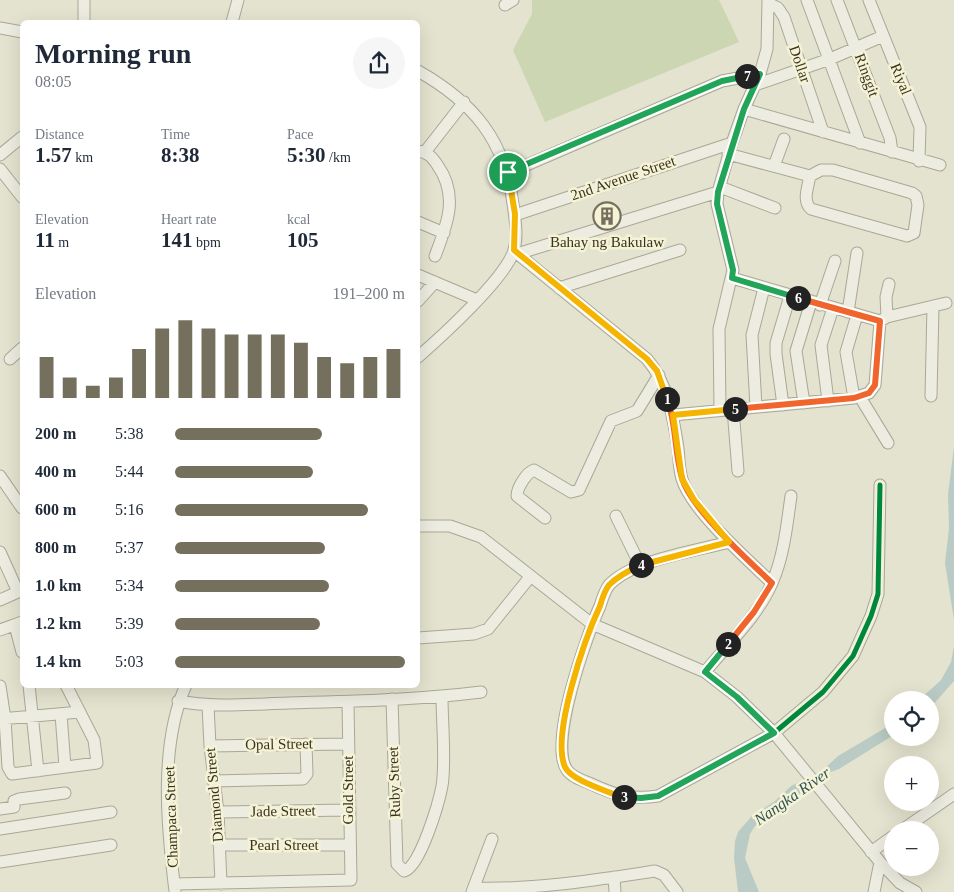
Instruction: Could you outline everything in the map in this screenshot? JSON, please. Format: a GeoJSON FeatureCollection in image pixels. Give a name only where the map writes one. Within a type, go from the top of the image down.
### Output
{"type":"FeatureCollection","features":[{"type":"Feature","properties":{"kind":"street"},"geometry":{"type":"LineString","coordinates":[[84,0],[84,20]]}},
{"type":"Feature","properties":{"kind":"street"},"geometry":{"type":"LineString","coordinates":[[233,20],[238,0]]}},
{"type":"Feature","properties":{"kind":"street"},"geometry":{"type":"LineString","coordinates":[[807,0],[860,143]]}},
{"type":"Feature","properties":{"kind":"street","name":"Ringgit"},"geometry":{"type":"LineString","coordinates":[[837,0],[890,138],[892,152]]}},
{"type":"Feature","properties":{"kind":"street","name":"Riyal"},"geometry":{"type":"LineString","coordinates":[[869,0],[920,127],[919,161]]}},
{"type":"Feature","properties":{"kind":"street"},"geometry":{"type":"LineString","coordinates":[[720,410],[718,328],[733,270],[717,204],[730,148],[744,109],[760,74],[767,49],[774,3]]}},
{"type":"Feature","properties":{"kind":"street","name":"Dollar"},"geometry":{"type":"LineString","coordinates":[[774,3],[784,17],[823,132]]}},
{"type":"Feature","properties":{"kind":"street"},"geometry":{"type":"LineString","coordinates":[[0,28],[20,32]]}},
{"type":"Feature","properties":{"kind":"street"},"geometry":{"type":"LineString","coordinates":[[756,85],[830,59],[883,36]]}},
{"type":"Feature","properties":{"kind":"street"},"geometry":{"type":"LineString","coordinates":[[420,72],[444,86],[464,102],[501,153],[508,172],[515,214],[516,252],[647,359],[658,376],[673,415],[682,479],[694,500],[729,542],[772,583]]}},
{"type":"Feature","properties":{"kind":"street"},"geometry":{"type":"LineString","coordinates":[[508,172],[722,81],[760,74]]}},
{"type":"Feature","properties":{"kind":"street"},"geometry":{"type":"LineString","coordinates":[[434,256],[450,214],[450,198],[447,182],[433,159],[421,151],[464,102]]}},
{"type":"Feature","properties":{"kind":"street"},"geometry":{"type":"LineString","coordinates":[[744,109],[919,161],[940,165]]}},
{"type":"Feature","properties":{"kind":"street"},"geometry":{"type":"LineString","coordinates":[[0,155],[20,139]]}},
{"type":"Feature","properties":{"kind":"street"},"geometry":{"type":"LineString","coordinates":[[774,166],[784,139]]}},
{"type":"Feature","properties":{"kind":"street"},"geometry":{"type":"LineString","coordinates":[[730,148],[774,166],[810,176]]}},
{"type":"Feature","properties":{"kind":"street","name":"2nd Avenue Street"},"geometry":{"type":"LineString","coordinates":[[515,214],[730,148]]}},
{"type":"Feature","properties":{"kind":"street"},"geometry":{"type":"LineString","coordinates":[[0,169],[18,184]]}},
{"type":"Feature","properties":{"kind":"street"},"geometry":{"type":"LineString","coordinates":[[833,170],[916,196],[918,205],[914,232],[907,236],[811,209],[806,198],[810,176],[816,171],[833,170]]}},
{"type":"Feature","properties":{"kind":"street"},"geometry":{"type":"LineString","coordinates":[[420,355],[477,300],[516,252],[719,189],[775,208]]}},
{"type":"Feature","properties":{"kind":"street"},"geometry":{"type":"LineString","coordinates":[[420,223],[444,233]]}},
{"type":"Feature","properties":{"kind":"street"},"geometry":{"type":"LineString","coordinates":[[559,288],[680,250]]}},
{"type":"Feature","properties":{"kind":"street"},"geometry":{"type":"LineString","coordinates":[[857,253],[853,314],[846,352],[857,397],[888,443]]}},
{"type":"Feature","properties":{"kind":"street"},"geometry":{"type":"LineString","coordinates":[[804,403],[796,351],[815,303],[835,261]]}},
{"type":"Feature","properties":{"kind":"street"},"geometry":{"type":"LineString","coordinates":[[420,276],[477,300]]}},
{"type":"Feature","properties":{"kind":"street"},"geometry":{"type":"LineString","coordinates":[[732,278],[853,314],[884,319],[946,303]]}},
{"type":"Feature","properties":{"kind":"street"},"geometry":{"type":"LineString","coordinates":[[420,299],[435,282]]}},
{"type":"Feature","properties":{"kind":"street"},"geometry":{"type":"LineString","coordinates":[[673,415],[828,401],[857,397],[869,393],[875,385],[889,284]]}},
{"type":"Feature","properties":{"kind":"street"},"geometry":{"type":"LineString","coordinates":[[756,407],[752,335],[764,288]]}},
{"type":"Feature","properties":{"kind":"street"},"geometry":{"type":"LineString","coordinates":[[783,405],[776,354],[781,322],[790,296]]}},
{"type":"Feature","properties":{"kind":"street"},"geometry":{"type":"LineString","coordinates":[[931,396],[933,306]]}},
{"type":"Feature","properties":{"kind":"street"},"geometry":{"type":"LineString","coordinates":[[828,401],[821,345],[833,308]]}},
{"type":"Feature","properties":{"kind":"street"},"geometry":{"type":"LineString","coordinates":[[10,359],[20,350]]}},
{"type":"Feature","properties":{"kind":"street"},"geometry":{"type":"LineString","coordinates":[[545,518],[517,496],[517,491],[529,472],[534,470],[571,492],[579,490],[611,421],[637,411],[658,376]]}},
{"type":"Feature","properties":{"kind":"street"},"geometry":{"type":"LineString","coordinates":[[733,409],[738,471]]}},
{"type":"Feature","properties":{"kind":"street"},"geometry":{"type":"LineString","coordinates":[[0,476],[20,505]]}},
{"type":"Feature","properties":{"kind":"street"},"geometry":{"type":"LineString","coordinates":[[729,542],[640,565],[608,586],[592,624],[574,679],[564,722],[562,757],[566,768],[572,776],[618,796],[641,798],[658,796],[774,733],[822,692],[840,674],[862,639],[878,594],[880,485]]}},
{"type":"Feature","properties":{"kind":"street"},"geometry":{"type":"LineString","coordinates":[[705,672],[754,612],[772,583],[783,545],[792,496]]}},
{"type":"Feature","properties":{"kind":"street"},"geometry":{"type":"LineString","coordinates":[[616,516],[640,565]]}},
{"type":"Feature","properties":{"kind":"street"},"geometry":{"type":"LineString","coordinates":[[420,526],[441,525],[472,532],[490,542],[530,577],[592,624],[705,672],[737,697],[774,733],[871,852],[900,883],[916,892]]}},
{"type":"Feature","properties":{"kind":"street"},"geometry":{"type":"LineString","coordinates":[[0,552],[18,592],[0,600]]}},
{"type":"Feature","properties":{"kind":"street"},"geometry":{"type":"LineString","coordinates":[[420,638],[474,634],[488,629],[530,577]]}},
{"type":"Feature","properties":{"kind":"street"},"geometry":{"type":"LineString","coordinates":[[0,630],[19,623]]}},
{"type":"Feature","properties":{"kind":"street"},"geometry":{"type":"LineString","coordinates":[[0,686],[10,772],[12,774],[92,764],[98,759],[94,740],[68,688]]}},
{"type":"Feature","properties":{"kind":"street"},"geometry":{"type":"LineString","coordinates":[[30,688],[38,770]]}},
{"type":"Feature","properties":{"kind":"street","name":"Champaca Street"},"geometry":{"type":"LineString","coordinates":[[174,888],[168,821],[168,764],[178,701],[184,688]]}},
{"type":"Feature","properties":{"kind":"street"},"geometry":{"type":"LineString","coordinates":[[178,701],[208,706],[348,702],[442,697],[481,692]]}},
{"type":"Feature","properties":{"kind":"street","name":"Ruby Street"},"geometry":{"type":"LineString","coordinates":[[392,699],[397,864],[404,872],[413,866],[429,831],[442,784],[442,697]]}},
{"type":"Feature","properties":{"kind":"street","name":"Gold Street"},"geometry":{"type":"LineString","coordinates":[[221,884],[347,882],[351,878],[348,810],[348,702]]}},
{"type":"Feature","properties":{"kind":"street","name":"Diamond Street"},"geometry":{"type":"LineString","coordinates":[[208,706],[213,781],[218,812],[221,884]]}},
{"type":"Feature","properties":{"kind":"street"},"geometry":{"type":"LineString","coordinates":[[3,719],[80,712]]}},
{"type":"Feature","properties":{"kind":"street"},"geometry":{"type":"LineString","coordinates":[[61,714],[65,767]]}},
{"type":"Feature","properties":{"kind":"street"},"geometry":{"type":"LineString","coordinates":[[213,781],[303,779],[307,774],[306,744]]}},
{"type":"Feature","properties":{"kind":"street","name":"Opal Street"},"geometry":{"type":"LineString","coordinates":[[210,746],[348,744]]}},
{"type":"Feature","properties":{"kind":"street"},"geometry":{"type":"LineString","coordinates":[[0,809],[14,807],[14,801],[18,799],[65,793]]}},
{"type":"Feature","properties":{"kind":"street"},"geometry":{"type":"LineString","coordinates":[[915,821],[954,794]]}},
{"type":"Feature","properties":{"kind":"street","name":"Jade Street"},"geometry":{"type":"LineString","coordinates":[[218,812],[348,810]]}},
{"type":"Feature","properties":{"kind":"street"},"geometry":{"type":"LineString","coordinates":[[0,829],[111,812]]}},
{"type":"Feature","properties":{"kind":"street"},"geometry":{"type":"LineString","coordinates":[[492,839],[473,890],[540,889],[655,871],[664,875],[675,888]]}},
{"type":"Feature","properties":{"kind":"street"},"geometry":{"type":"LineString","coordinates":[[871,852],[884,843]]}},
{"type":"Feature","properties":{"kind":"street"},"geometry":{"type":"LineString","coordinates":[[0,862],[111,845]]}},
{"type":"Feature","properties":{"kind":"street","name":"Pearl Street"},"geometry":{"type":"LineString","coordinates":[[219,845],[349,846]]}},
{"type":"Feature","properties":{"kind":"street"},"geometry":{"type":"LineString","coordinates":[[874,892],[880,862]]}},
{"type":"Feature","properties":{"kind":"street"},"geometry":{"type":"LineString","coordinates":[[614,877],[615,892]]}},
{"type":"Feature","properties":{"kind":"street"},"geometry":{"type":"LineString","coordinates":[[174,888],[221,884]]}},
{"type":"Feature","properties":{"kind":"green space"},"geometry":{"type":"Polygon","coordinates":[[[532,0],[719,0],[739,42],[545,122],[513,50],[532,14],[532,0]]]}},
{"type":"Feature","properties":{"kind":"water"},"geometry":{"type":"Polygon","coordinates":[[[954,447],[954,620],[945,563],[949,528],[948,494],[954,447]]]}},
{"type":"Feature","properties":{"kind":"water"},"geometry":{"type":"Polygon","coordinates":[[[954,646],[954,681],[939,698],[939,691],[929,691],[941,680],[951,662],[954,646]]]}},
{"type":"Feature","properties":{"kind":"water","name":"Nangka River"},"geometry":{"type":"Polygon","coordinates":[[[884,729],[884,741],[839,769],[828,773],[755,826],[750,834],[745,858],[759,892],[738,892],[734,858],[735,841],[738,832],[752,816],[775,801],[791,786],[822,771],[838,756],[884,729]]]}},
{"type":"Feature","properties":{"kind":"cycle path"},"geometry":{"type":"LineString","coordinates":[[514,251],[647,359],[660,379],[672,412],[681,475],[687,491],[696,505],[721,534],[772,583]]}},
{"type":"Feature","properties":{"kind":"cycle path"},"geometry":{"type":"LineString","coordinates":[[729,542],[648,563],[619,576],[609,585],[587,640],[566,714],[562,737],[562,756],[567,770],[574,776],[622,796],[658,796],[774,733],[823,692],[853,656],[871,616],[878,594],[880,485]]}},
{"type":"Feature","properties":{"kind":"place","name":"Bahay ng Bakulaw"},"geometry":{"type":"Point","coordinates":[607,216]}},
{"type":"Feature","properties":{"kind":"route"},"geometry":{"type":"LineString","coordinates":[[508,172],[515,214],[516,234],[514,250],[647,359],[657,371],[673,415],[682,479],[694,500],[729,542],[772,583],[754,612],[705,672],[737,697],[774,733],[686,783],[658,796],[641,798],[618,796],[572,776],[566,768],[562,757],[564,722],[574,679],[592,624],[608,586],[640,565],[729,542],[694,500],[682,479],[673,415],[854,398],[869,393],[875,385],[880,321],[732,278],[733,270],[717,204],[718,192],[744,109],[760,74],[722,81],[508,172]]}}]}
